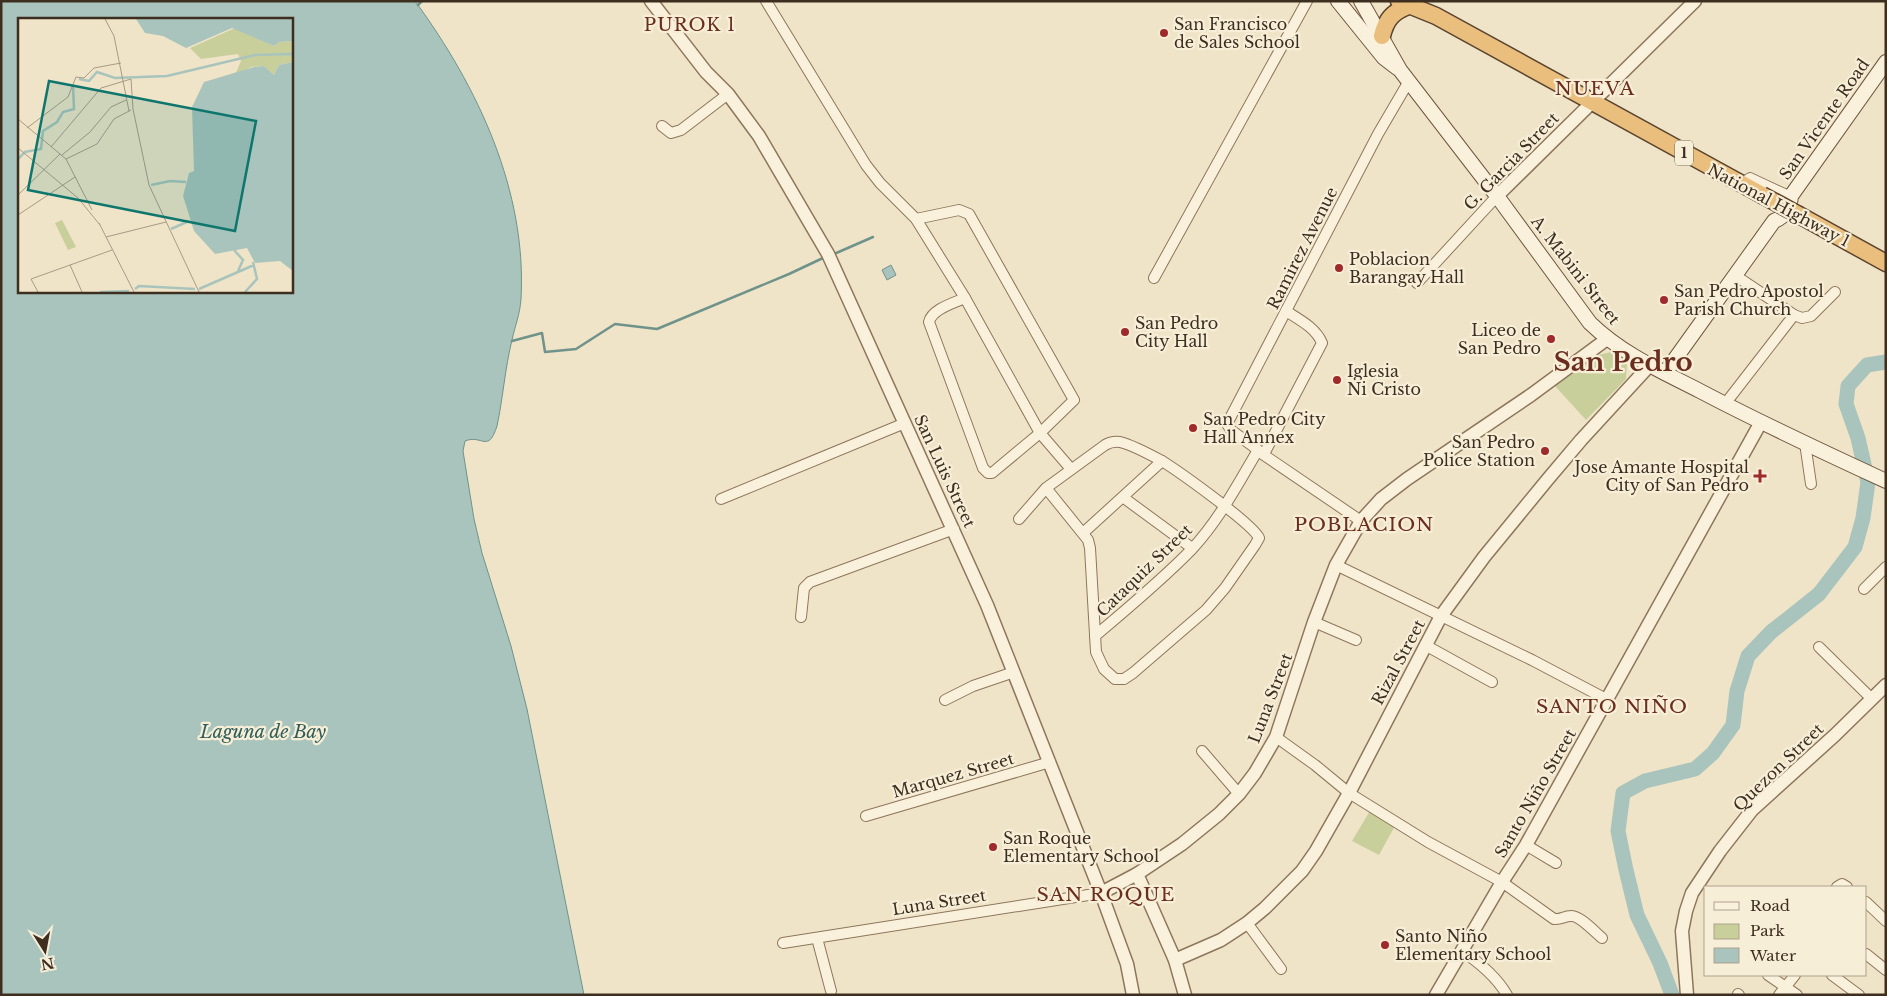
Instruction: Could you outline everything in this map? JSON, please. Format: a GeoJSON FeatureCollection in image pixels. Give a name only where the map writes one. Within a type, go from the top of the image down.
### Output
{"type":"FeatureCollection","features":[{"type":"Feature","properties":{"kind":"highway"},"geometry":{"type":"LineString","coordinates":[[1382,36],[1384,26],[1390,17],[1409,3]]}},
{"type":"Feature","properties":{"kind":"highway","name":"National Highway 1"},"geometry":{"type":"LineString","coordinates":[[1409,3],[1436,16],[1886,263]]}},
{"type":"Feature","properties":{"kind":"main road","name":"A. Mabini Street"},"geometry":{"type":"LineString","coordinates":[[1338,1],[1384,58],[1400,70]]}},
{"type":"Feature","properties":{"kind":"main road","name":"A. Mabini Street"},"geometry":{"type":"LineString","coordinates":[[1361,1],[1408,81],[1497,196],[1590,323],[1607,339],[1650,366],[1761,422],[1886,481]]}},
{"type":"Feature","properties":{"kind":"main road","name":"San Vicente Road"},"geometry":{"type":"LineString","coordinates":[[1665,373],[1774,221],[1782,218],[1790,205],[1791,196],[1886,62]]}},
{"type":"Feature","properties":{"kind":"street","name":"San Luis Street"},"geometry":{"type":"LineString","coordinates":[[651,1],[706,72],[728,94],[759,136],[828,254],[988,605],[1101,893],[1127,964],[1133,995]]}},
{"type":"Feature","properties":{"kind":"street"},"geometry":{"type":"LineString","coordinates":[[766,1],[866,166],[916,220],[965,298],[1040,433],[1071,469]]}},
{"type":"Feature","properties":{"kind":"street"},"geometry":{"type":"LineString","coordinates":[[1154,278],[1308,1]]}},
{"type":"Feature","properties":{"kind":"street","name":"G. Garcia Street"},"geometry":{"type":"LineString","coordinates":[[1417,283],[1497,196],[1693,2]]}},
{"type":"Feature","properties":{"kind":"street","name":"Ramirez Avenue"},"geometry":{"type":"LineString","coordinates":[[1261,452],[1230,430],[1227,424],[1378,134],[1408,81]]}},
{"type":"Feature","properties":{"kind":"street"},"geometry":{"type":"LineString","coordinates":[[662,126],[671,133],[681,130],[728,94]]}},
{"type":"Feature","properties":{"kind":"street"},"geometry":{"type":"LineString","coordinates":[[1740,183],[1750,177],[1791,196]]}},
{"type":"Feature","properties":{"kind":"street"},"geometry":{"type":"LineString","coordinates":[[916,220],[959,210],[966,212],[972,217],[1074,400],[995,472],[988,473],[982,468],[929,322],[929,319],[935,313],[965,298]]}},
{"type":"Feature","properties":{"kind":"street"},"geometry":{"type":"LineString","coordinates":[[1736,276],[1794,315],[1802,318],[1811,316],[1835,292]]}},
{"type":"Feature","properties":{"kind":"street","name":"Cataquiz Street"},"geometry":{"type":"LineString","coordinates":[[1095,636],[1151,588],[1192,548],[1225,506],[1261,452],[1322,343],[1319,336],[1286,311]]}},
{"type":"Feature","properties":{"kind":"street"},"geometry":{"type":"LineString","coordinates":[[1725,404],[1794,315]]}},
{"type":"Feature","properties":{"kind":"street","name":"Luna Street"},"geometry":{"type":"LineString","coordinates":[[783,943],[1101,893],[1137,874],[1182,844],[1219,814],[1239,794],[1256,773],[1276,737],[1314,622],[1336,565],[1361,521],[1406,478],[1531,395],[1607,339]]}},
{"type":"Feature","properties":{"kind":"street","name":"Rizal Street"},"geometry":{"type":"LineString","coordinates":[[1175,960],[1221,940],[1247,922],[1271,903],[1302,871],[1316,851],[1349,793],[1441,616],[1484,557],[1542,486],[1581,440],[1650,366]]}},
{"type":"Feature","properties":{"kind":"street","name":"Santo Niño Street"},"geometry":{"type":"LineString","coordinates":[[1436,995],[1502,882],[1526,845],[1761,422]]}},
{"type":"Feature","properties":{"kind":"street"},"geometry":{"type":"LineString","coordinates":[[721,499],[905,423]]}},
{"type":"Feature","properties":{"kind":"street"},"geometry":{"type":"LineString","coordinates":[[1019,519],[1046,488],[1105,445],[1114,441],[1124,443],[1162,461],[1225,506],[1255,531],[1259,538],[1225,588],[1206,610],[1133,674],[1124,679],[1115,679],[1104,669],[1096,652],[1090,548],[1083,533],[1046,488]]}},
{"type":"Feature","properties":{"kind":"street"},"geometry":{"type":"LineString","coordinates":[[1805,443],[1811,484]]}},
{"type":"Feature","properties":{"kind":"street"},"geometry":{"type":"LineString","coordinates":[[1261,452],[1361,521]]}},
{"type":"Feature","properties":{"kind":"street"},"geometry":{"type":"LineString","coordinates":[[1083,533],[1124,498],[1162,461]]}},
{"type":"Feature","properties":{"kind":"street"},"geometry":{"type":"LineString","coordinates":[[1124,498],[1192,548]]}},
{"type":"Feature","properties":{"kind":"street"},"geometry":{"type":"LineString","coordinates":[[801,617],[804,588],[810,582],[954,529]]}},
{"type":"Feature","properties":{"kind":"street"},"geometry":{"type":"LineString","coordinates":[[1336,565],[1532,660],[1608,700]]}},
{"type":"Feature","properties":{"kind":"street"},"geometry":{"type":"LineString","coordinates":[[1864,588],[1886,567]]}},
{"type":"Feature","properties":{"kind":"street"},"geometry":{"type":"LineString","coordinates":[[1314,622],[1356,640]]}},
{"type":"Feature","properties":{"kind":"street"},"geometry":{"type":"LineString","coordinates":[[1425,645],[1492,682]]}},
{"type":"Feature","properties":{"kind":"street"},"geometry":{"type":"LineString","coordinates":[[1819,647],[1872,699]]}},
{"type":"Feature","properties":{"kind":"street"},"geometry":{"type":"LineString","coordinates":[[944,700],[973,686],[1014,672]]}},
{"type":"Feature","properties":{"kind":"street","name":"Quezon Street"},"geometry":{"type":"LineString","coordinates":[[1687,995],[1682,931],[1692,893],[1720,851],[1752,810],[1886,685]]}},
{"type":"Feature","properties":{"kind":"street"},"geometry":{"type":"LineString","coordinates":[[1276,737],[1315,765],[1349,793],[1428,842],[1502,882],[1554,919],[1558,920],[1569,916],[1577,917],[1602,938]]}},
{"type":"Feature","properties":{"kind":"street"},"geometry":{"type":"LineString","coordinates":[[1202,751],[1239,794]]}},
{"type":"Feature","properties":{"kind":"street","name":"Marquez Street"},"geometry":{"type":"LineString","coordinates":[[866,816],[1050,762]]}},
{"type":"Feature","properties":{"kind":"street"},"geometry":{"type":"LineString","coordinates":[[1526,845],[1556,863]]}},
{"type":"Feature","properties":{"kind":"street"},"geometry":{"type":"LineString","coordinates":[[1137,874],[1175,960],[1185,995]]}},
{"type":"Feature","properties":{"kind":"street"},"geometry":{"type":"LineString","coordinates":[[1867,903],[1886,921]]}},
{"type":"Feature","properties":{"kind":"street"},"geometry":{"type":"LineString","coordinates":[[1247,922],[1281,969]]}},
{"type":"Feature","properties":{"kind":"street"},"geometry":{"type":"LineString","coordinates":[[817,938],[831,991]]}},
{"type":"Feature","properties":{"kind":"street"},"geometry":{"type":"LineString","coordinates":[[1462,951],[1479,962],[1492,974],[1507,995]]}},
{"type":"Feature","properties":{"kind":"street"},"geometry":{"type":"LineString","coordinates":[[1867,955],[1886,970]]}},
{"type":"Feature","properties":{"kind":"street"},"geometry":{"type":"LineString","coordinates":[[1769,976],[1783,991],[1797,995]]}},
{"type":"Feature","properties":{"kind":"street"},"geometry":{"type":"LineString","coordinates":[[1783,991],[1794,976]]}},
{"type":"Feature","properties":{"kind":"street"},"geometry":{"type":"LineString","coordinates":[[1833,976],[1859,995]]}},
{"type":"Feature","properties":{"kind":"green space"},"geometry":{"type":"Polygon","coordinates":[[[1611,352],[1620,357],[1627,365],[1626,379],[1586,420],[1555,386],[1598,355],[1611,352]]]}},
{"type":"Feature","properties":{"kind":"green space"},"geometry":{"type":"Polygon","coordinates":[[[1371,809],[1396,824],[1379,855],[1352,841],[1371,809]]]}},
{"type":"Feature","properties":{"kind":"water","name":"Laguna de Bay"},"geometry":{"type":"Polygon","coordinates":[[[1,1],[415,1],[459,69],[478,105],[494,142],[507,180],[516,219],[521,259],[519,315],[513,335],[497,426],[491,439],[487,441],[471,439],[465,441],[463,451],[474,519],[482,553],[511,646],[527,709],[584,995],[1,995],[1,1]]]}},
{"type":"Feature","properties":{"kind":"water"},"geometry":{"type":"Polygon","coordinates":[[[891,265],[896,275],[887,280],[882,270],[891,265]]]}},
{"type":"Feature","properties":{"kind":"waterway"},"geometry":{"type":"LineString","coordinates":[[418,5],[422,1]]}},
{"type":"Feature","properties":{"kind":"waterway"},"geometry":{"type":"LineString","coordinates":[[834,254],[873,237]]}},
{"type":"Feature","properties":{"kind":"waterway"},"geometry":{"type":"LineString","coordinates":[[512,341],[542,333],[545,352],[576,349],[615,324],[657,329],[823,258]]}},
{"type":"Feature","properties":{"kind":"waterway"},"geometry":{"type":"LineString","coordinates":[[1672,995],[1660,963],[1637,915],[1626,870],[1618,831],[1623,793],[1645,781],[1695,769],[1713,753],[1733,725],[1737,691],[1748,656],[1771,632],[1819,594],[1855,547],[1863,518],[1868,482],[1858,438],[1846,404],[1848,386],[1867,365],[1886,362]]}},
{"type":"Feature","properties":{"kind":"place","name":"San Francisco de Sales School"},"geometry":{"type":"Point","coordinates":[1164,33]}},
{"type":"Feature","properties":{"kind":"place","name":"Poblacion Barangay Hall"},"geometry":{"type":"Point","coordinates":[1339,268]}},
{"type":"Feature","properties":{"kind":"place","name":"San Pedro Apostol Parish Church"},"geometry":{"type":"Point","coordinates":[1664,300]}},
{"type":"Feature","properties":{"kind":"place","name":"San Pedro City Hall"},"geometry":{"type":"Point","coordinates":[1125,332]}},
{"type":"Feature","properties":{"kind":"place","name":"Liceo de San Pedro"},"geometry":{"type":"Point","coordinates":[1551,339]}},
{"type":"Feature","properties":{"kind":"place","name":"Iglesia Ni Cristo"},"geometry":{"type":"Point","coordinates":[1337,380]}},
{"type":"Feature","properties":{"kind":"place","name":"San Pedro City Hall Annex"},"geometry":{"type":"Point","coordinates":[1193,428]}},
{"type":"Feature","properties":{"kind":"place","name":"San Pedro Police Station"},"geometry":{"type":"Point","coordinates":[1545,451]}},
{"type":"Feature","properties":{"kind":"place","name":"Jose Amante Hospital City of San Pedro"},"geometry":{"type":"Point","coordinates":[1760,476]}},
{"type":"Feature","properties":{"kind":"place","name":"San Roque Elementary School"},"geometry":{"type":"Point","coordinates":[993,847]}},
{"type":"Feature","properties":{"kind":"place","name":"Santo Niño Elementary School"},"geometry":{"type":"Point","coordinates":[1385,945]}},
{"type":"Feature","properties":{"kind":"district","name":"PUROK 1"},"geometry":{"type":"Point","coordinates":[690,25]}},
{"type":"Feature","properties":{"kind":"district","name":"NUEVA"},"geometry":{"type":"Point","coordinates":[1595,88]}},
{"type":"Feature","properties":{"kind":"district","name":"San Pedro"},"geometry":{"type":"Point","coordinates":[1623,362]}},
{"type":"Feature","properties":{"kind":"district","name":"POBLACION"},"geometry":{"type":"Point","coordinates":[1364,524]}},
{"type":"Feature","properties":{"kind":"district","name":"SANTO NIÑO"},"geometry":{"type":"Point","coordinates":[1612,706]}},
{"type":"Feature","properties":{"kind":"district","name":"SAN ROQUE"},"geometry":{"type":"Point","coordinates":[1106,894]}}]}
